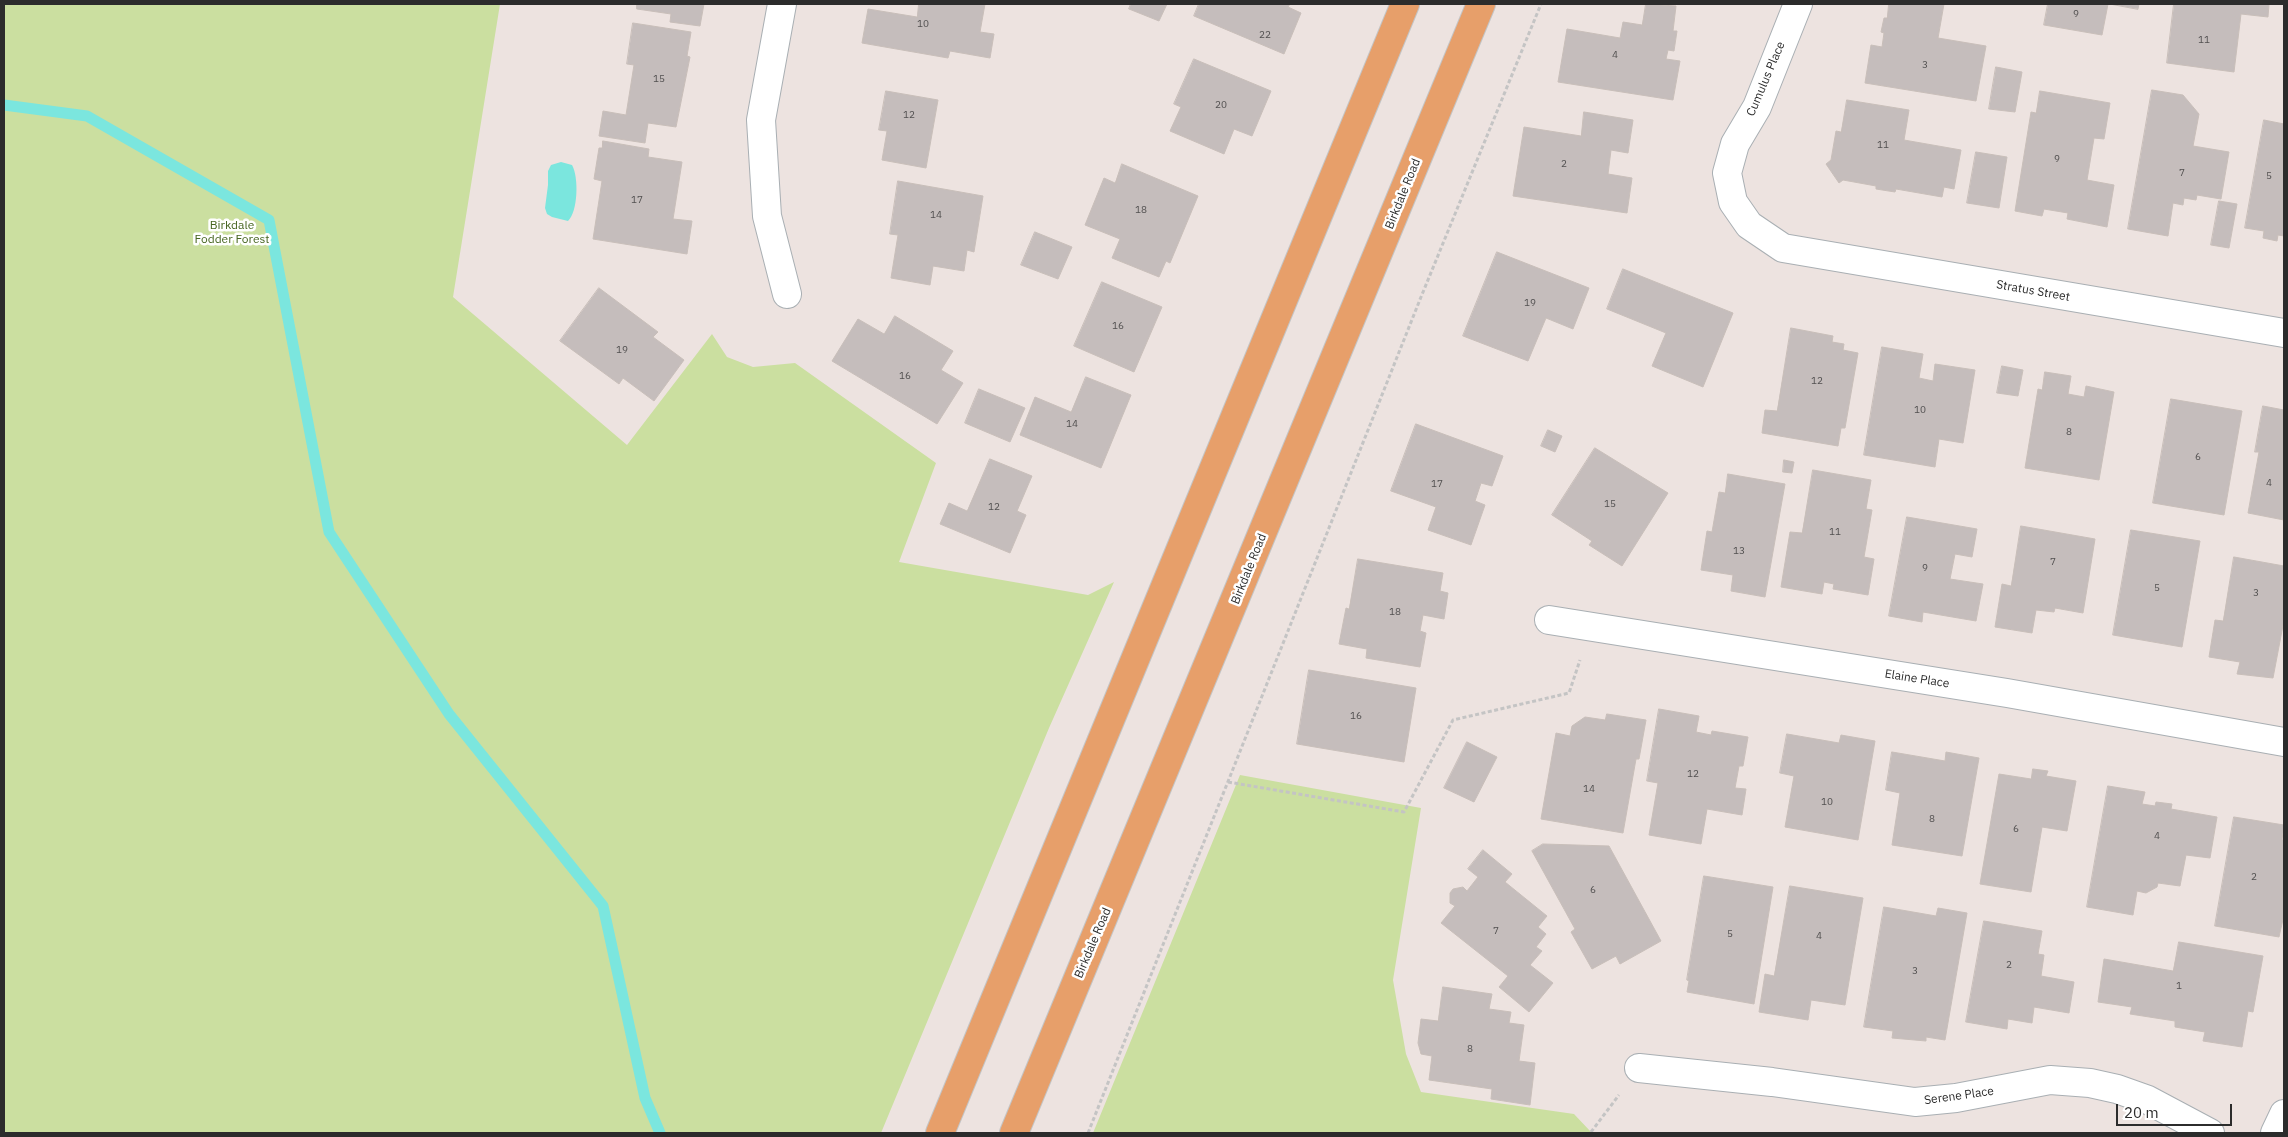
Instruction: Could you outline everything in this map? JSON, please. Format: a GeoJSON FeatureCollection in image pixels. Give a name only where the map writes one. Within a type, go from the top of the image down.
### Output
{"type":"FeatureCollection","features":[{"type":"Feature","properties":{"kind":"main road"},"geometry":{"type":"LineString","coordinates":[[940,1133],[1405,4]]}},
{"type":"Feature","properties":{"kind":"main road","name":"Birkdale Road"},"geometry":{"type":"LineString","coordinates":[[1017,1130],[1481,4]]}},
{"type":"Feature","properties":{"kind":"street"},"geometry":{"type":"LineString","coordinates":[[782,4],[761,120],[767,216],[787,294]]}},
{"type":"Feature","properties":{"kind":"street","name":"Cumulus Place"},"geometry":{"type":"LineString","coordinates":[[1782,248],[1749,225],[1733,202],[1727,173],[1735,144],[1757,107],[1798,4]]}},
{"type":"Feature","properties":{"kind":"street","name":"Stratus Street"},"geometry":{"type":"LineString","coordinates":[[1782,248],[2284,333]]}},
{"type":"Feature","properties":{"kind":"street","name":"Elaine Place"},"geometry":{"type":"LineString","coordinates":[[1549,620],[2007,693],[2284,742]]}},
{"type":"Feature","properties":{"kind":"street","name":"Serene Place"},"geometry":{"type":"LineString","coordinates":[[1639,1068],[1772,1082],[1915,1102],[1956,1098],[2050,1080],[2090,1083],[2117,1089],[2148,1100],[2210,1133]]}},
{"type":"Feature","properties":{"kind":"street"},"geometry":{"type":"LineString","coordinates":[[2275,1133],[2284,1114]]}},
{"type":"Feature","properties":{"kind":"path"},"geometry":{"type":"LineString","coordinates":[[1088,1133],[1541,4]]}},
{"type":"Feature","properties":{"kind":"path"},"geometry":{"type":"LineString","coordinates":[[1228,782],[1404,812],[1452,720],[1569,693],[1588,626]]}},
{"type":"Feature","properties":{"kind":"path"},"geometry":{"type":"LineString","coordinates":[[1591,1132],[1639,1068]]}},
{"type":"Feature","properties":{"kind":"green space","name":"Birkdale Fodder Forest"},"geometry":{"type":"Polygon","coordinates":[[[4,4],[500,4],[453,297],[627,445],[712,334],[727,357],[753,367],[795,363],[936,463],[899,562],[1088,595],[1114,582],[1049,728],[881,1133],[4,1133],[4,4]]]}},
{"type":"Feature","properties":{"kind":"green space"},"geometry":{"type":"Polygon","coordinates":[[[1240,775],[1421,808],[1393,980],[1406,1054],[1421,1092],[1574,1114],[1591,1132],[1597,1133],[1093,1133],[1240,775]]]}},
{"type":"Feature","properties":{"kind":"water"},"geometry":{"type":"Polygon","coordinates":[[[561,162],[572,165],[576,178],[576,202],[568,221],[552,217],[547,214],[545,208],[548,171],[551,165],[561,162]]]}},
{"type":"Feature","properties":{"kind":"building"},"geometry":{"type":"Polygon","coordinates":[[[637,4],[704,4],[700,26],[670,22],[671,14],[637,9],[637,4]]]}},
{"type":"Feature","properties":{"kind":"building"},"geometry":{"type":"Polygon","coordinates":[[[919,4],[985,4],[980,32],[994,34],[990,58],[950,51],[948,58],[862,43],[868,9],[917,17],[919,4]]]}},
{"type":"Feature","properties":{"kind":"building"},"geometry":{"type":"Polygon","coordinates":[[[1131,4],[1167,4],[1159,21],[1129,9],[1131,4]]]}},
{"type":"Feature","properties":{"kind":"building"},"geometry":{"type":"Polygon","coordinates":[[[1199,4],[1290,4],[1288,7],[1301,13],[1284,54],[1194,16],[1199,4]]]}},
{"type":"Feature","properties":{"kind":"building"},"geometry":{"type":"Polygon","coordinates":[[[1646,4],[1676,6],[1673,31],[1677,31],[1674,51],[1668,50],[1666,59],[1680,61],[1673,100],[1558,82],[1567,29],[1620,38],[1623,22],[1642,25],[1646,4]]]}},
{"type":"Feature","properties":{"kind":"building"},"geometry":{"type":"Polygon","coordinates":[[[1889,4],[1944,4],[1938,38],[1986,46],[1976,101],[1865,83],[1871,45],[1882,47],[1884,33],[1881,32],[1884,18],[1887,18],[1889,4]]]}},
{"type":"Feature","properties":{"kind":"building"},"geometry":{"type":"Polygon","coordinates":[[[2048,4],[2108,4],[2102,35],[2044,25],[2048,4]]]}},
{"type":"Feature","properties":{"kind":"building"},"geometry":{"type":"Polygon","coordinates":[[[2110,4],[2139,4],[2138,9],[2110,4]]]}},
{"type":"Feature","properties":{"kind":"building"},"geometry":{"type":"Polygon","coordinates":[[[2174,4],[2269,4],[2268,17],[2241,14],[2234,72],[2167,63],[2174,4]]]}},
{"type":"Feature","properties":{"kind":"building"},"geometry":{"type":"Polygon","coordinates":[[[633,23],[691,32],[687,56],[690,57],[676,127],[648,123],[645,143],[599,136],[603,111],[626,115],[634,65],[627,64],[633,23]]]}},
{"type":"Feature","properties":{"kind":"building"},"geometry":{"type":"Polygon","coordinates":[[[1194,59],[1271,91],[1252,136],[1234,129],[1224,154],[1170,131],[1181,107],[1174,104],[1194,59]]]}},
{"type":"Feature","properties":{"kind":"building"},"geometry":{"type":"Polygon","coordinates":[[[1996,67],[2022,72],[2015,112],[1989,109],[1996,67]]]}},
{"type":"Feature","properties":{"kind":"building"},"geometry":{"type":"Polygon","coordinates":[[[2152,90],[2183,95],[2199,114],[2193,146],[2229,152],[2221,199],[2197,195],[2196,200],[2184,198],[2183,205],[2173,203],[2168,236],[2128,229],[2152,90]]]}},
{"type":"Feature","properties":{"kind":"building"},"geometry":{"type":"Polygon","coordinates":[[[886,91],[938,100],[926,168],[882,160],[887,131],[879,130],[886,91]]]}},
{"type":"Feature","properties":{"kind":"building"},"geometry":{"type":"Polygon","coordinates":[[[2040,91],[2110,103],[2104,139],[2094,138],[2087,180],[2114,185],[2107,227],[2067,219],[2068,213],[2044,209],[2042,216],[2015,211],[2031,112],[2036,113],[2040,91]]]}},
{"type":"Feature","properties":{"kind":"building"},"geometry":{"type":"Polygon","coordinates":[[[1847,100],[1909,110],[1904,140],[1961,150],[1954,189],[1944,187],[1942,197],[1896,189],[1895,192],[1876,189],[1876,186],[1843,180],[1839,183],[1826,164],[1831,160],[1836,131],[1841,132],[1847,100]]]}},
{"type":"Feature","properties":{"kind":"building"},"geometry":{"type":"Polygon","coordinates":[[[1584,112],[1633,120],[1628,153],[1611,150],[1608,174],[1632,178],[1627,213],[1513,196],[1524,127],[1581,136],[1584,112]]]}},
{"type":"Feature","properties":{"kind":"building"},"geometry":{"type":"Polygon","coordinates":[[[2264,120],[2284,124],[2284,236],[2278,235],[2277,241],[2263,238],[2264,231],[2245,228],[2264,120]]]}},
{"type":"Feature","properties":{"kind":"building"},"geometry":{"type":"Polygon","coordinates":[[[603,141],[649,149],[648,157],[682,162],[673,219],[692,221],[687,254],[593,239],[602,181],[594,179],[599,148],[602,148],[603,141]]]}},
{"type":"Feature","properties":{"kind":"building"},"geometry":{"type":"Polygon","coordinates":[[[1976,152],[2007,157],[1999,208],[1967,203],[1976,152]]]}},
{"type":"Feature","properties":{"kind":"building"},"geometry":{"type":"Polygon","coordinates":[[[1122,164],[1198,196],[1170,263],[1166,261],[1159,277],[1112,258],[1120,239],[1085,225],[1104,178],[1115,183],[1122,164]]]}},
{"type":"Feature","properties":{"kind":"building"},"geometry":{"type":"Polygon","coordinates":[[[898,181],[983,196],[974,252],[967,250],[964,271],[933,266],[930,285],[891,278],[898,235],[890,234],[898,181]]]}},
{"type":"Feature","properties":{"kind":"building"},"geometry":{"type":"Polygon","coordinates":[[[2219,201],[2237,204],[2229,248],[2211,245],[2219,201]]]}},
{"type":"Feature","properties":{"kind":"building"},"geometry":{"type":"Polygon","coordinates":[[[1035,232],[1072,247],[1058,279],[1021,265],[1035,232]]]}},
{"type":"Feature","properties":{"kind":"building"},"geometry":{"type":"Polygon","coordinates":[[[1497,252],[1589,288],[1573,329],[1546,318],[1528,361],[1463,336],[1497,252]]]}},
{"type":"Feature","properties":{"kind":"building"},"geometry":{"type":"Polygon","coordinates":[[[1623,269],[1733,313],[1703,387],[1652,366],[1666,333],[1607,309],[1623,269]]]}},
{"type":"Feature","properties":{"kind":"building"},"geometry":{"type":"Polygon","coordinates":[[[1102,282],[1162,307],[1134,372],[1074,346],[1102,282]]]}},
{"type":"Feature","properties":{"kind":"building"},"geometry":{"type":"Polygon","coordinates":[[[599,288],[658,332],[653,337],[684,360],[654,401],[623,378],[619,384],[560,341],[599,288]]]}},
{"type":"Feature","properties":{"kind":"building"},"geometry":{"type":"Polygon","coordinates":[[[895,316],[953,351],[941,370],[963,383],[937,424],[832,361],[858,319],[884,334],[895,316]]]}},
{"type":"Feature","properties":{"kind":"building"},"geometry":{"type":"Polygon","coordinates":[[[1791,328],[1833,336],[1832,342],[1844,344],[1843,350],[1858,353],[1845,428],[1841,428],[1838,446],[1762,433],[1765,410],[1777,411],[1791,328]]]}},
{"type":"Feature","properties":{"kind":"building"},"geometry":{"type":"Polygon","coordinates":[[[1882,347],[1923,354],[1919,378],[1933,381],[1935,364],[1975,370],[1963,443],[1939,439],[1935,467],[1864,455],[1882,347]]]}},
{"type":"Feature","properties":{"kind":"building"},"geometry":{"type":"Polygon","coordinates":[[[2002,366],[2023,370],[2018,396],[1997,393],[2002,366]]]}},
{"type":"Feature","properties":{"kind":"building"},"geometry":{"type":"Polygon","coordinates":[[[2045,372],[2071,376],[2068,394],[2084,397],[2086,386],[2114,392],[2099,480],[2025,468],[2038,389],[2042,390],[2045,372]]]}},
{"type":"Feature","properties":{"kind":"building"},"geometry":{"type":"Polygon","coordinates":[[[1086,377],[1131,395],[1101,468],[1020,435],[1035,397],[1071,412],[1086,377]]]}},
{"type":"Feature","properties":{"kind":"building"},"geometry":{"type":"Polygon","coordinates":[[[979,389],[1025,408],[1010,442],[965,423],[979,389]]]}},
{"type":"Feature","properties":{"kind":"building"},"geometry":{"type":"Polygon","coordinates":[[[2171,399],[2242,411],[2224,515],[2153,503],[2171,399]]]}},
{"type":"Feature","properties":{"kind":"building"},"geometry":{"type":"Polygon","coordinates":[[[2263,406],[2284,410],[2284,520],[2248,513],[2259,452],[2255,452],[2263,406]]]}},
{"type":"Feature","properties":{"kind":"building"},"geometry":{"type":"Polygon","coordinates":[[[1416,424],[1503,456],[1492,486],[1481,483],[1475,501],[1485,505],[1471,545],[1428,530],[1436,507],[1391,491],[1416,424]]]}},
{"type":"Feature","properties":{"kind":"building"},"geometry":{"type":"Polygon","coordinates":[[[1548,430],[1562,436],[1555,452],[1541,446],[1548,430]]]}},
{"type":"Feature","properties":{"kind":"building"},"geometry":{"type":"Polygon","coordinates":[[[1595,448],[1668,493],[1622,566],[1589,545],[1592,541],[1552,515],[1595,448]]]}},
{"type":"Feature","properties":{"kind":"building"},"geometry":{"type":"Polygon","coordinates":[[[990,459],[1032,476],[1017,511],[1026,515],[1010,553],[940,524],[949,503],[967,511],[990,459]]]}},
{"type":"Feature","properties":{"kind":"building"},"geometry":{"type":"Polygon","coordinates":[[[1784,460],[1794,462],[1792,473],[1783,472],[1784,460]]]}},
{"type":"Feature","properties":{"kind":"building"},"geometry":{"type":"Polygon","coordinates":[[[1813,470],[1871,480],[1866,509],[1872,510],[1864,557],[1874,559],[1868,595],[1833,589],[1834,584],[1824,582],[1822,594],[1781,587],[1790,532],[1802,533],[1813,470]]]}},
{"type":"Feature","properties":{"kind":"building"},"geometry":{"type":"Polygon","coordinates":[[[1728,474],[1785,484],[1765,597],[1731,591],[1733,575],[1701,570],[1707,531],[1712,532],[1719,492],[1725,493],[1728,474]]]}},
{"type":"Feature","properties":{"kind":"building"},"geometry":{"type":"Polygon","coordinates":[[[1907,517],[1977,529],[1972,557],[1955,554],[1950,579],[1983,584],[1976,621],[1923,612],[1922,622],[1889,616],[1907,517]]]}},
{"type":"Feature","properties":{"kind":"building"},"geometry":{"type":"Polygon","coordinates":[[[2021,526],[2095,539],[2083,613],[2055,608],[2054,612],[2036,610],[2032,633],[1995,627],[2002,584],[2011,586],[2021,526]]]}},
{"type":"Feature","properties":{"kind":"building"},"geometry":{"type":"Polygon","coordinates":[[[2131,530],[2200,541],[2182,647],[2113,635],[2131,530]]]}},
{"type":"Feature","properties":{"kind":"building"},"geometry":{"type":"Polygon","coordinates":[[[2234,557],[2284,566],[2284,620],[2273,678],[2237,674],[2240,662],[2209,657],[2215,620],[2223,621],[2234,557]]]}},
{"type":"Feature","properties":{"kind":"building"},"geometry":{"type":"Polygon","coordinates":[[[1358,559],[1443,573],[1440,591],[1448,593],[1444,619],[1423,615],[1420,631],[1426,633],[1420,667],[1366,658],[1367,649],[1339,644],[1346,608],[1349,609],[1358,559]]]}},
{"type":"Feature","properties":{"kind":"building"},"geometry":{"type":"Polygon","coordinates":[[[1309,670],[1416,688],[1404,762],[1297,744],[1309,670]]]}},
{"type":"Feature","properties":{"kind":"building"},"geometry":{"type":"Polygon","coordinates":[[[1659,709],[1699,716],[1696,732],[1711,735],[1712,731],[1748,737],[1743,766],[1739,766],[1735,788],[1746,789],[1742,815],[1707,809],[1701,844],[1649,835],[1658,783],[1647,781],[1659,709]]]}},
{"type":"Feature","properties":{"kind":"building"},"geometry":{"type":"Polygon","coordinates":[[[1607,714],[1646,720],[1639,759],[1636,759],[1623,833],[1541,819],[1556,733],[1570,736],[1572,726],[1585,717],[1605,720],[1607,714]]]}},
{"type":"Feature","properties":{"kind":"building"},"geometry":{"type":"Polygon","coordinates":[[[1787,734],[1839,743],[1841,735],[1875,741],[1858,840],[1785,827],[1794,776],[1780,773],[1787,734]]]}},
{"type":"Feature","properties":{"kind":"building"},"geometry":{"type":"Polygon","coordinates":[[[1467,742],[1497,757],[1474,802],[1444,788],[1467,742]]]}},
{"type":"Feature","properties":{"kind":"building"},"geometry":{"type":"Polygon","coordinates":[[[1892,752],[1945,761],[1946,752],[1979,758],[1962,856],[1892,845],[1900,793],[1886,790],[1892,752]]]}},
{"type":"Feature","properties":{"kind":"building"},"geometry":{"type":"Polygon","coordinates":[[[2033,769],[2048,771],[2046,776],[2076,781],[2067,831],[2042,827],[2031,892],[1980,884],[1999,774],[2031,779],[2033,769]]]}},
{"type":"Feature","properties":{"kind":"building"},"geometry":{"type":"Polygon","coordinates":[[[2108,786],[2145,792],[2142,804],[2155,806],[2156,802],[2172,804],[2171,809],[2217,817],[2210,858],[2186,855],[2180,886],[2158,883],[2157,887],[2146,893],[2137,891],[2133,915],[2087,907],[2108,786]]]}},
{"type":"Feature","properties":{"kind":"building"},"geometry":{"type":"Polygon","coordinates":[[[2234,817],[2284,825],[2282,840],[2284,840],[2284,915],[2279,937],[2215,926],[2234,817]]]}},
{"type":"Feature","properties":{"kind":"building"},"geometry":{"type":"Polygon","coordinates":[[[1543,844],[1609,846],[1661,941],[1620,964],[1616,956],[1592,969],[1571,932],[1575,929],[1532,851],[1543,844]]]}},
{"type":"Feature","properties":{"kind":"building"},"geometry":{"type":"Polygon","coordinates":[[[1483,850],[1512,874],[1505,882],[1547,916],[1538,927],[1546,934],[1536,947],[1542,951],[1530,965],[1553,983],[1529,1012],[1499,987],[1508,976],[1441,923],[1455,906],[1450,903],[1450,893],[1453,889],[1463,887],[1467,891],[1478,877],[1468,869],[1483,850]]]}},
{"type":"Feature","properties":{"kind":"building"},"geometry":{"type":"Polygon","coordinates":[[[1704,876],[1773,887],[1754,1004],[1687,992],[1689,981],[1687,980],[1704,876]]]}},
{"type":"Feature","properties":{"kind":"building"},"geometry":{"type":"Polygon","coordinates":[[[1790,886],[1863,898],[1845,1005],[1811,1000],[1808,1020],[1759,1012],[1765,974],[1774,976],[1790,886]]]}},
{"type":"Feature","properties":{"kind":"building"},"geometry":{"type":"Polygon","coordinates":[[[1884,907],[1936,916],[1938,908],[1967,913],[1945,1040],[1926,1037],[1926,1041],[1892,1038],[1893,1031],[1864,1027],[1884,907]]]}},
{"type":"Feature","properties":{"kind":"building"},"geometry":{"type":"Polygon","coordinates":[[[1984,921],[2042,931],[2038,954],[2044,955],[2041,976],[2074,982],[2069,1013],[2034,1007],[2032,1023],[2008,1019],[2007,1029],[1966,1022],[1984,921]]]}},
{"type":"Feature","properties":{"kind":"building"},"geometry":{"type":"Polygon","coordinates":[[[2179,942],[2263,956],[2253,1012],[2248,1011],[2242,1047],[2203,1041],[2205,1032],[2175,1027],[2175,1021],[2130,1014],[2132,1007],[2098,1002],[2104,959],[2173,971],[2179,942]]]}},
{"type":"Feature","properties":{"kind":"building"},"geometry":{"type":"Polygon","coordinates":[[[1443,987],[1492,994],[1489,1009],[1511,1012],[1509,1023],[1524,1025],[1519,1061],[1535,1063],[1530,1105],[1491,1099],[1492,1089],[1429,1080],[1432,1056],[1421,1054],[1418,1043],[1421,1019],[1438,1021],[1443,987]]]}},
{"type":"Feature","properties":{"kind":"waterway"},"geometry":{"type":"LineString","coordinates":[[4,105],[87,116],[269,220],[329,532],[449,714],[603,906],[645,1098],[660,1133]]}}]}
